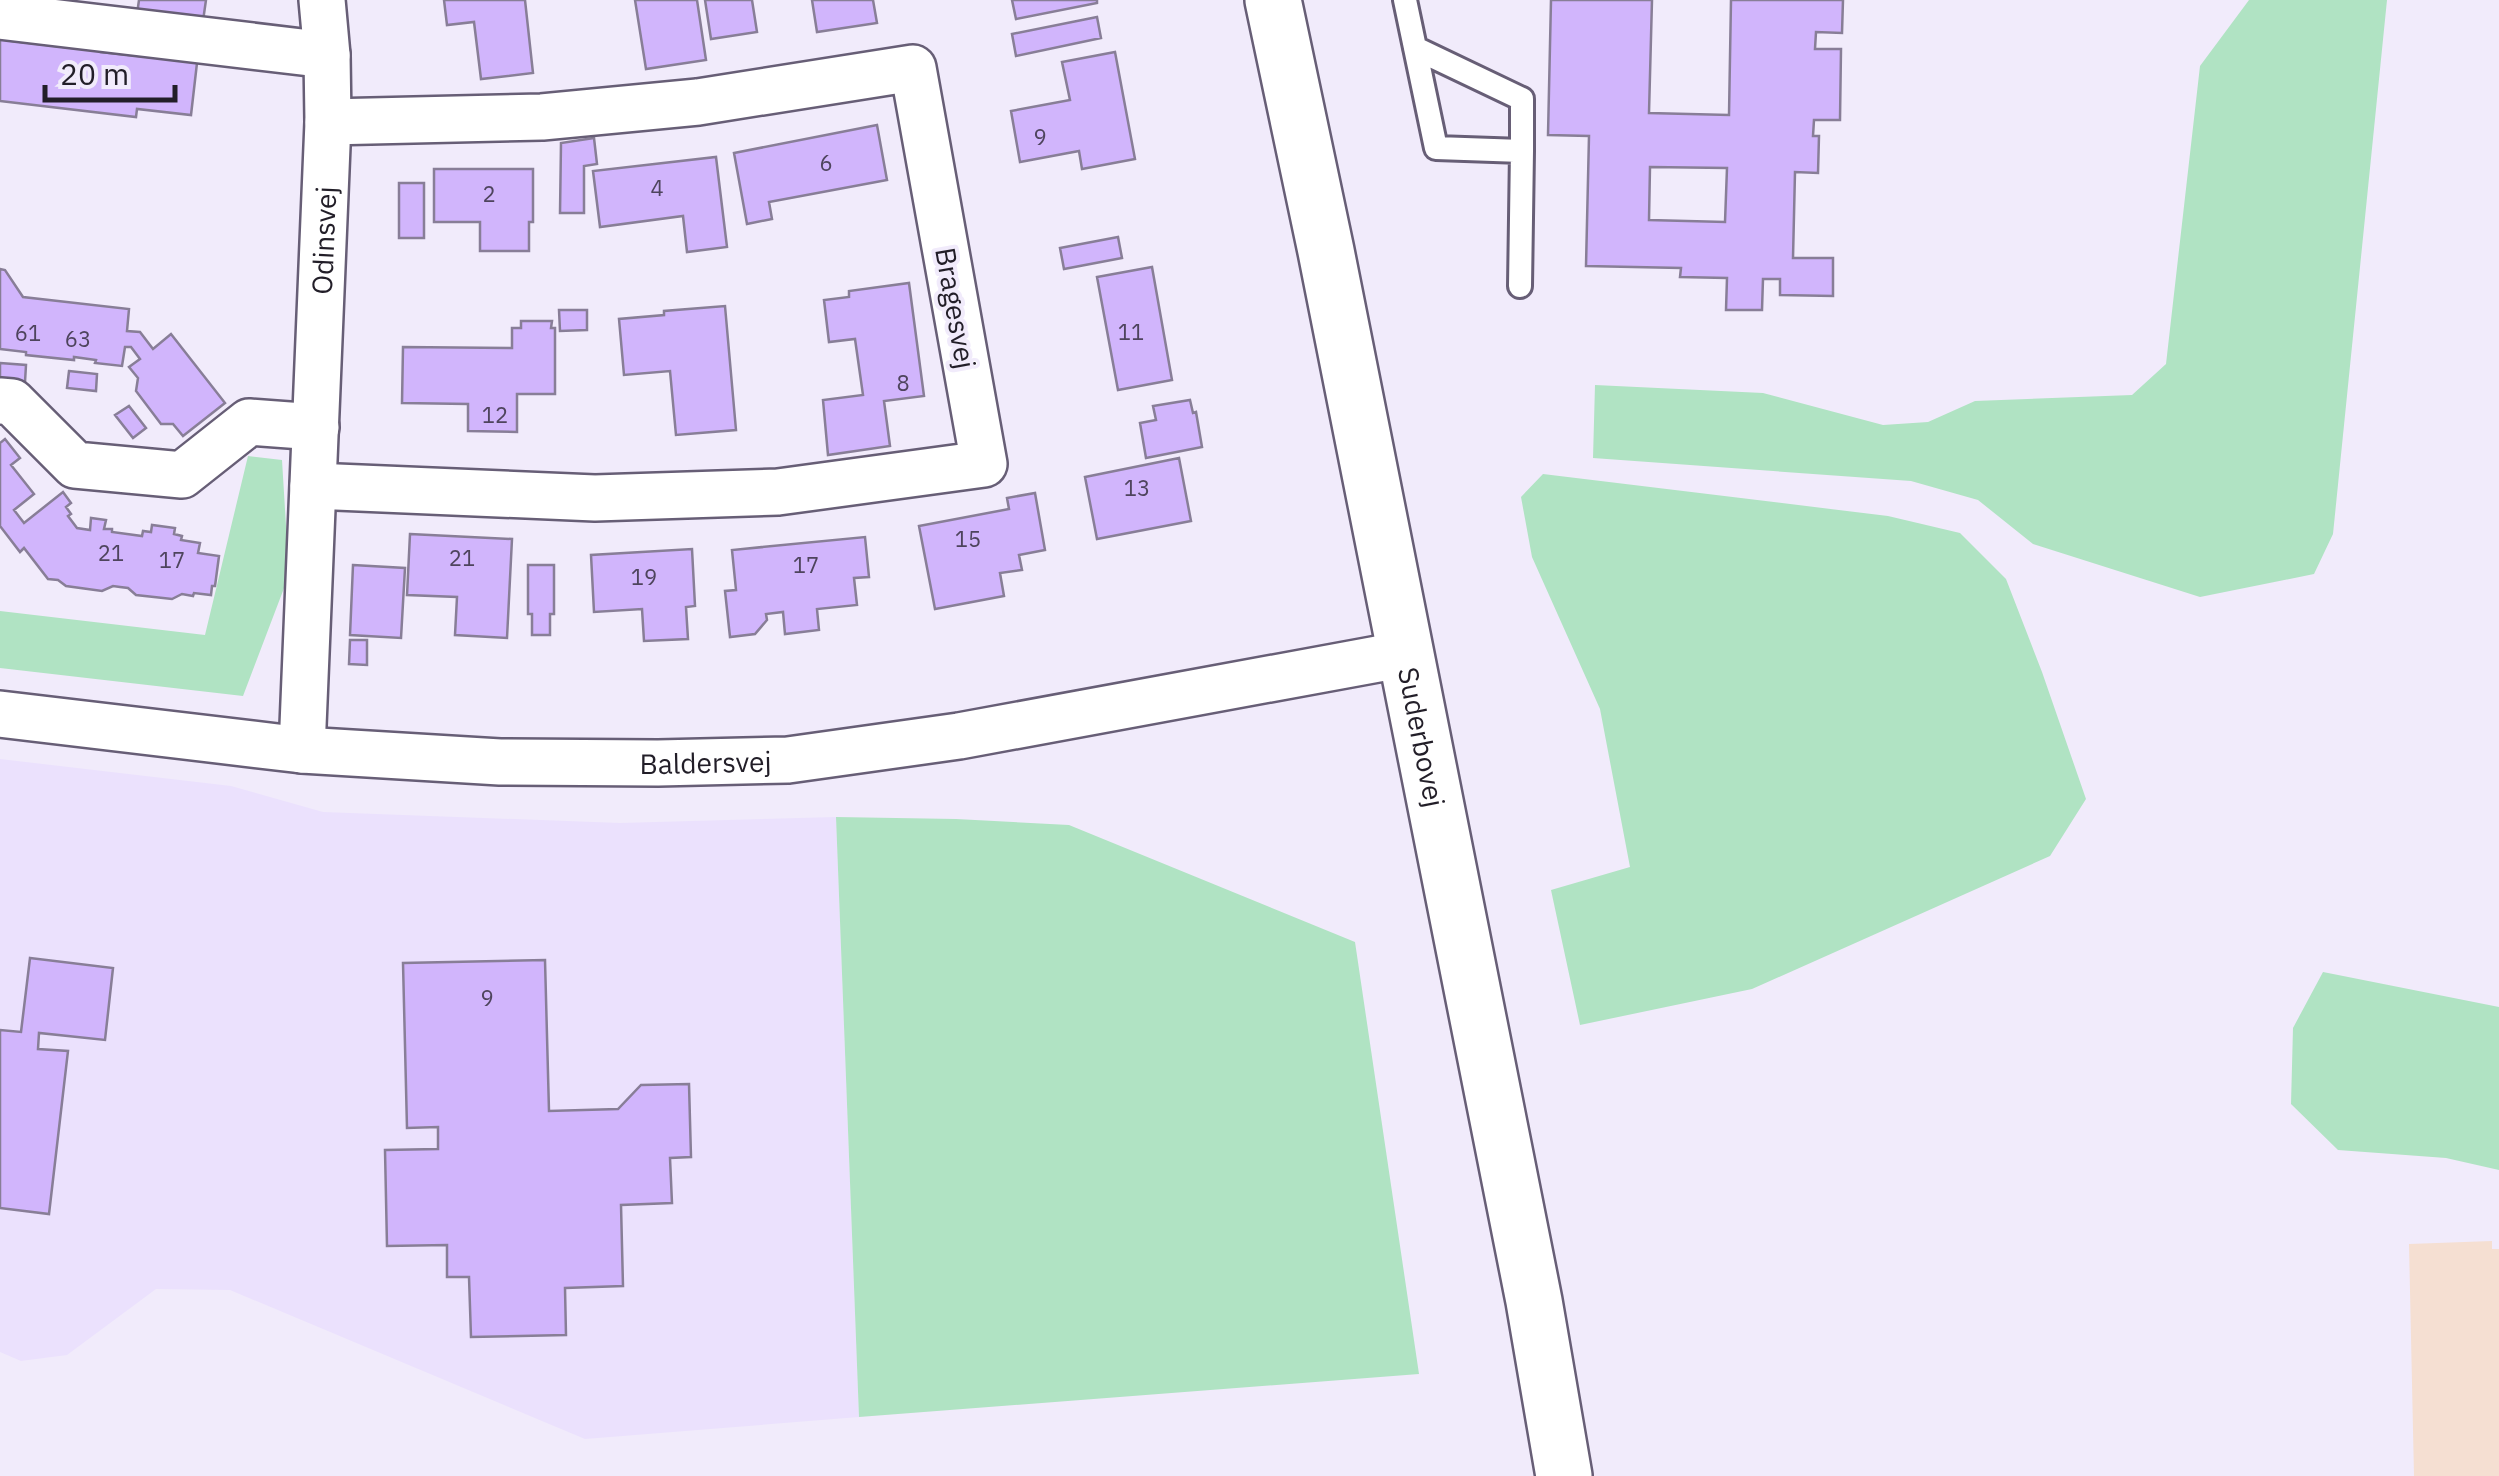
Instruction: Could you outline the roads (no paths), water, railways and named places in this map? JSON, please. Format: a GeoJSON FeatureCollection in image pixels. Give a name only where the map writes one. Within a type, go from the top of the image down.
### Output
{"type":"FeatureCollection","features":[{"type":"Feature","properties":{"kind":"street","name":"Odinsvej"},"geometry":{"type":"LineString","coordinates":[[302,750],[328,122],[322,0]]}},
{"type":"Feature","properties":{"kind":"street","name":"Suderbovej"},"geometry":{"type":"LineString","coordinates":[[1274,0],[1534,1300],[1564,1476]]}},
{"type":"Feature","properties":{"kind":"street"},"geometry":{"type":"LineString","coordinates":[[0,16],[326,55]]}},
{"type":"Feature","properties":{"kind":"street","name":"Bragesvej"},"geometry":{"type":"LineString","coordinates":[[313,486],[594,498],[778,492],[984,464],[913,68],[698,102],[600,112],[328,122]]}},
{"type":"Feature","properties":{"kind":"street"},"geometry":{"type":"LineString","coordinates":[[0,400],[12,402],[75,465],[182,475],[250,422],[316,428]]}},
{"type":"Feature","properties":{"kind":"street","name":"Baldersvej"},"geometry":{"type":"LineString","coordinates":[[0,714],[302,750],[500,762],[788,760],[959,736],[1405,654]]}},
{"type":"Feature","properties":{"kind":"lane"},"geometry":{"type":"LineString","coordinates":[[1405,0],[1436,148],[1522,151]]}},
{"type":"Feature","properties":{"kind":"lane"},"geometry":{"type":"LineString","coordinates":[[1415,48],[1522,99],[1520,286]]}}]}
